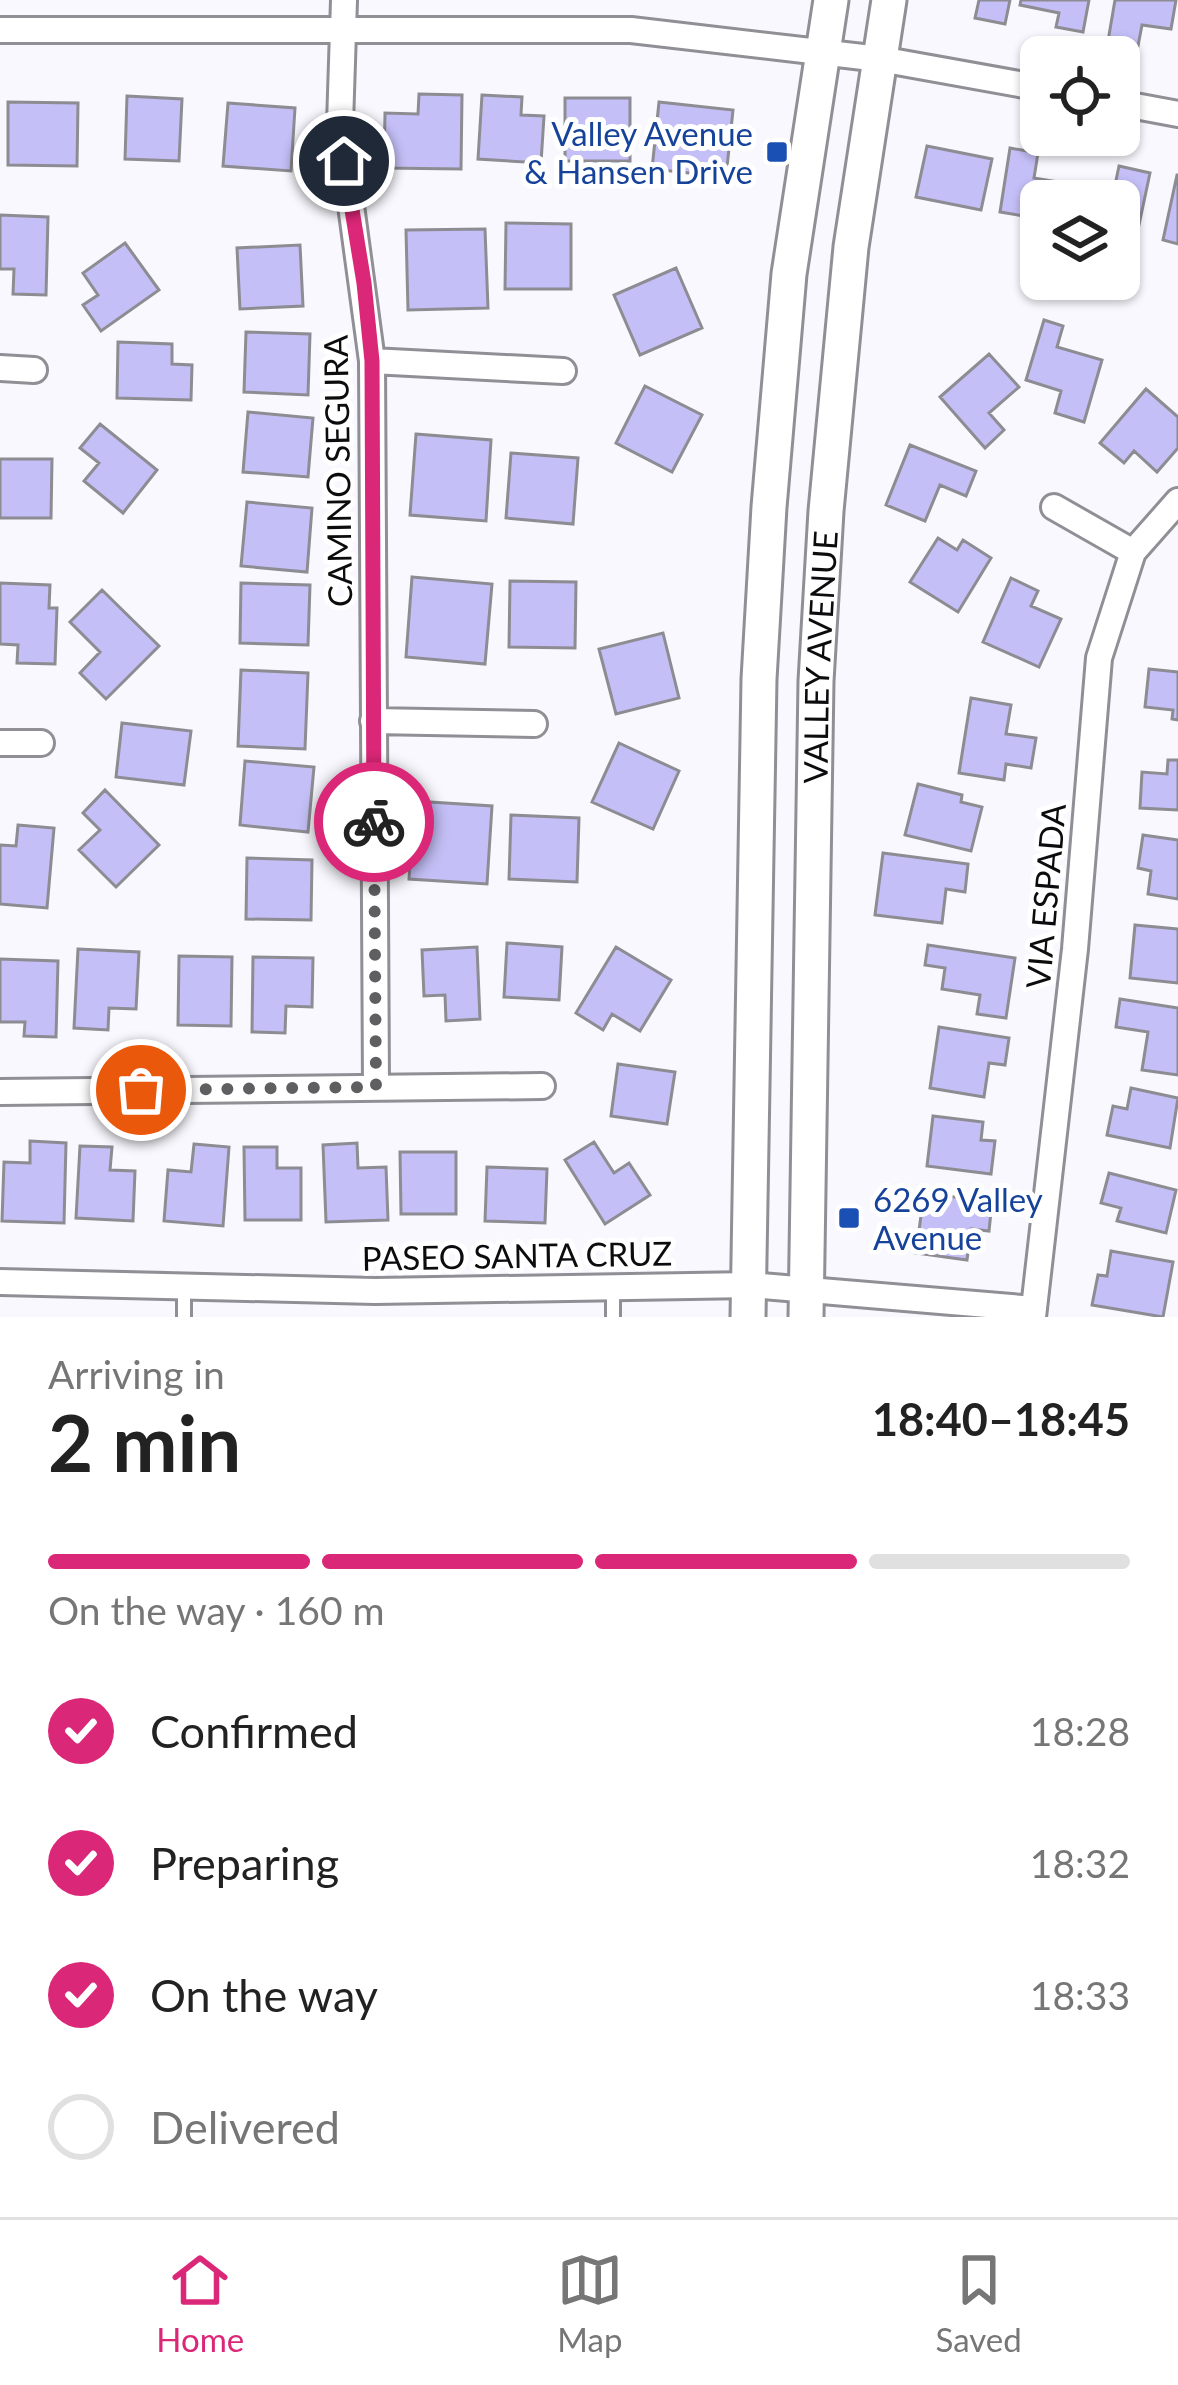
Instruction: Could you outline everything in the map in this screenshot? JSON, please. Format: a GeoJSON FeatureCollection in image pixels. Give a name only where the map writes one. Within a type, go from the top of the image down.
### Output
{"type":"FeatureCollection","features":[{"type":"Feature","properties":{"kind":"main road","name":"VALLEY AVENUE"},"geometry":{"type":"LineString","coordinates":[[750,1301],[759,679],[769,506],[789,274],[831,0]]}},
{"type":"Feature","properties":{"kind":"main road","name":"VALLEY AVENUE"},"geometry":{"type":"LineString","coordinates":[[807,1304],[819,617],[851,247],[889,0]]}},
{"type":"Feature","properties":{"kind":"street","name":"CAMINO SEGURA"},"geometry":{"type":"LineString","coordinates":[[344,0],[340,124],[372,361],[376,1087]]}},
{"type":"Feature","properties":{"kind":"street"},"geometry":{"type":"LineString","coordinates":[[0,30],[631,30],[880,59],[1020,84]]}},
{"type":"Feature","properties":{"kind":"street"},"geometry":{"type":"LineString","coordinates":[[1140,107],[1178,114]]}},
{"type":"Feature","properties":{"kind":"street"},"geometry":{"type":"LineString","coordinates":[[372,361],[563,371]]}},
{"type":"Feature","properties":{"kind":"street"},"geometry":{"type":"LineString","coordinates":[[0,368],[34,370]]}},
{"type":"Feature","properties":{"kind":"street","name":"VIA ESPADA"},"geometry":{"type":"LineString","coordinates":[[1034,1313],[1075,949],[1099,658],[1133,552],[1178,501]]}},
{"type":"Feature","properties":{"kind":"street"},"geometry":{"type":"LineString","coordinates":[[1054,507],[1133,552]]}},
{"type":"Feature","properties":{"kind":"street"},"geometry":{"type":"LineString","coordinates":[[373,721],[534,724]]}},
{"type":"Feature","properties":{"kind":"street"},"geometry":{"type":"LineString","coordinates":[[0,743],[41,743]]}},
{"type":"Feature","properties":{"kind":"street"},"geometry":{"type":"LineString","coordinates":[[0,1092],[542,1086]]}},
{"type":"Feature","properties":{"kind":"street","name":"PASEO SANTA CRUZ"},"geometry":{"type":"LineString","coordinates":[[0,1282],[375,1291],[613,1288],[750,1301],[1034,1313]]}},
{"type":"Feature","properties":{"kind":"lane"},"geometry":{"type":"LineString","coordinates":[[184,1284],[184,1317]]}},
{"type":"Feature","properties":{"kind":"lane"},"geometry":{"type":"LineString","coordinates":[[613,1288],[613,1317]]}},
{"type":"Feature","properties":{"kind":"building"},"geometry":{"type":"Polygon","coordinates":[[[979,0],[1010,0],[1005,24],[975,18],[979,0]]]}},
{"type":"Feature","properties":{"kind":"building"},"geometry":{"type":"Polygon","coordinates":[[[1021,0],[1089,0],[1083,32],[1056,27],[1059,13],[1020,5],[1021,0]]]}},
{"type":"Feature","properties":{"kind":"building"},"geometry":{"type":"Polygon","coordinates":[[[1115,0],[1176,0],[1171,29],[1142,25],[1140,36],[1109,36],[1115,0]]]}},
{"type":"Feature","properties":{"kind":"building"},"geometry":{"type":"Polygon","coordinates":[[[419,94],[462,95],[461,169],[384,168],[385,113],[418,114],[419,94]]]}},
{"type":"Feature","properties":{"kind":"building"},"geometry":{"type":"Polygon","coordinates":[[[482,95],[522,97],[521,115],[544,116],[541,163],[478,159],[482,95]]]}},
{"type":"Feature","properties":{"kind":"building"},"geometry":{"type":"Polygon","coordinates":[[[127,96],[182,99],[179,161],[125,159],[127,96]]]}},
{"type":"Feature","properties":{"kind":"building"},"geometry":{"type":"Polygon","coordinates":[[[565,98],[630,98],[630,161],[565,161],[565,98]]]}},
{"type":"Feature","properties":{"kind":"building"},"geometry":{"type":"Polygon","coordinates":[[[8,102],[78,103],[77,166],[8,165],[8,102]]]}},
{"type":"Feature","properties":{"kind":"building"},"geometry":{"type":"Polygon","coordinates":[[[659,102],[733,110],[726,177],[652,169],[659,102]]]}},
{"type":"Feature","properties":{"kind":"building"},"geometry":{"type":"Polygon","coordinates":[[[228,103],[295,108],[291,171],[223,166],[228,103]]]}},
{"type":"Feature","properties":{"kind":"building"},"geometry":{"type":"Polygon","coordinates":[[[927,146],[992,159],[981,210],[916,197],[927,146]]]}},
{"type":"Feature","properties":{"kind":"building"},"geometry":{"type":"Polygon","coordinates":[[[1010,148],[1020,150],[1020,156],[1038,156],[1034,178],[1046,180],[1020,180],[1020,215],[1000,212],[1010,148]]]}},
{"type":"Feature","properties":{"kind":"building"},"geometry":{"type":"Polygon","coordinates":[[[1119,166],[1150,173],[1140,220],[1140,180],[1116,180],[1119,166]]]}},
{"type":"Feature","properties":{"kind":"building"},"geometry":{"type":"Polygon","coordinates":[[[1178,175],[1178,244],[1163,240],[1178,175]]]}},
{"type":"Feature","properties":{"kind":"building"},"geometry":{"type":"Polygon","coordinates":[[[0,215],[48,217],[46,295],[13,294],[14,269],[0,269],[0,215]]]}},
{"type":"Feature","properties":{"kind":"building"},"geometry":{"type":"Polygon","coordinates":[[[506,223],[571,224],[571,289],[505,289],[506,223]]]}},
{"type":"Feature","properties":{"kind":"building"},"geometry":{"type":"Polygon","coordinates":[[[485,229],[488,308],[408,310],[406,230],[485,229]]]}},
{"type":"Feature","properties":{"kind":"building"},"geometry":{"type":"Polygon","coordinates":[[[125,243],[159,290],[101,331],[83,305],[98,295],[83,273],[125,243]]]}},
{"type":"Feature","properties":{"kind":"building"},"geometry":{"type":"Polygon","coordinates":[[[300,245],[303,306],[240,309],[237,248],[300,245]]]}},
{"type":"Feature","properties":{"kind":"building"},"geometry":{"type":"Polygon","coordinates":[[[676,268],[702,328],[640,355],[614,295],[676,268]]]}},
{"type":"Feature","properties":{"kind":"building"},"geometry":{"type":"Polygon","coordinates":[[[1044,320],[1063,326],[1057,347],[1102,360],[1084,422],[1055,413],[1061,391],[1026,380],[1044,320]]]}},
{"type":"Feature","properties":{"kind":"building"},"geometry":{"type":"Polygon","coordinates":[[[246,332],[310,334],[308,395],[244,392],[246,332]]]}},
{"type":"Feature","properties":{"kind":"building"},"geometry":{"type":"Polygon","coordinates":[[[118,342],[172,344],[172,364],[192,365],[191,400],[117,398],[118,342]]]}},
{"type":"Feature","properties":{"kind":"building"},"geometry":{"type":"Polygon","coordinates":[[[989,354],[1019,387],[989,413],[1004,430],[985,448],[940,397],[989,354]]]}},
{"type":"Feature","properties":{"kind":"building"},"geometry":{"type":"Polygon","coordinates":[[[645,386],[702,415],[672,472],[616,443],[645,386]]]}},
{"type":"Feature","properties":{"kind":"building"},"geometry":{"type":"Polygon","coordinates":[[[1146,389],[1178,417],[1178,448],[1157,472],[1134,451],[1124,463],[1100,443],[1146,389]]]}},
{"type":"Feature","properties":{"kind":"building"},"geometry":{"type":"Polygon","coordinates":[[[248,412],[313,418],[308,477],[243,472],[248,412]]]}},
{"type":"Feature","properties":{"kind":"building"},"geometry":{"type":"Polygon","coordinates":[[[100,424],[157,470],[123,513],[84,481],[99,463],[80,448],[100,424]]]}},
{"type":"Feature","properties":{"kind":"building"},"geometry":{"type":"Polygon","coordinates":[[[416,434],[491,440],[486,521],[410,515],[416,434]]]}},
{"type":"Feature","properties":{"kind":"building"},"geometry":{"type":"Polygon","coordinates":[[[910,445],[976,471],[966,496],[940,485],[925,521],[886,505],[910,445]]]}},
{"type":"Feature","properties":{"kind":"building"},"geometry":{"type":"Polygon","coordinates":[[[511,453],[578,458],[573,524],[506,518],[511,453]]]}},
{"type":"Feature","properties":{"kind":"building"},"geometry":{"type":"Polygon","coordinates":[[[0,459],[52,459],[51,518],[0,518],[0,459]]]}},
{"type":"Feature","properties":{"kind":"building"},"geometry":{"type":"Polygon","coordinates":[[[247,502],[312,508],[307,572],[241,566],[247,502]]]}},
{"type":"Feature","properties":{"kind":"building"},"geometry":{"type":"Polygon","coordinates":[[[938,538],[957,550],[963,540],[991,558],[958,612],[910,582],[938,538]]]}},
{"type":"Feature","properties":{"kind":"building"},"geometry":{"type":"Polygon","coordinates":[[[412,577],[492,584],[485,664],[406,657],[412,577]]]}},
{"type":"Feature","properties":{"kind":"building"},"geometry":{"type":"Polygon","coordinates":[[[1011,578],[1038,591],[1031,606],[1061,619],[1039,667],[983,642],[1011,578]]]}},
{"type":"Feature","properties":{"kind":"building"},"geometry":{"type":"Polygon","coordinates":[[[510,581],[576,582],[575,648],[509,647],[510,581]]]}},
{"type":"Feature","properties":{"kind":"building"},"geometry":{"type":"Polygon","coordinates":[[[0,583],[50,585],[49,608],[57,608],[55,664],[17,663],[18,645],[0,644],[0,583]]]}},
{"type":"Feature","properties":{"kind":"building"},"geometry":{"type":"Polygon","coordinates":[[[241,583],[310,585],[308,645],[240,643],[241,583]]]}},
{"type":"Feature","properties":{"kind":"building"},"geometry":{"type":"Polygon","coordinates":[[[102,590],[159,646],[106,699],[80,673],[100,652],[70,622],[102,590]]]}},
{"type":"Feature","properties":{"kind":"building"},"geometry":{"type":"Polygon","coordinates":[[[663,633],[679,698],[616,714],[599,649],[663,633]]]}},
{"type":"Feature","properties":{"kind":"building"},"geometry":{"type":"Polygon","coordinates":[[[1149,669],[1178,672],[1178,720],[1172,719],[1173,710],[1145,707],[1149,669]]]}},
{"type":"Feature","properties":{"kind":"building"},"geometry":{"type":"Polygon","coordinates":[[[241,670],[308,673],[305,749],[238,746],[241,670]]]}},
{"type":"Feature","properties":{"kind":"building"},"geometry":{"type":"Polygon","coordinates":[[[971,698],[1011,705],[1006,734],[1036,738],[1031,768],[1006,764],[1004,780],[959,773],[971,698]]]}},
{"type":"Feature","properties":{"kind":"building"},"geometry":{"type":"Polygon","coordinates":[[[122,723],[191,731],[184,785],[116,777],[122,723]]]}},
{"type":"Feature","properties":{"kind":"building"},"geometry":{"type":"Polygon","coordinates":[[[619,743],[679,771],[653,829],[592,802],[619,743]]]}},
{"type":"Feature","properties":{"kind":"building"},"geometry":{"type":"Polygon","coordinates":[[[1168,760],[1178,760],[1178,810],[1140,808],[1142,772],[1167,774],[1168,760]]]}},
{"type":"Feature","properties":{"kind":"building"},"geometry":{"type":"Polygon","coordinates":[[[245,761],[314,767],[308,832],[240,825],[245,761]]]}},
{"type":"Feature","properties":{"kind":"building"},"geometry":{"type":"Polygon","coordinates":[[[918,784],[962,795],[961,802],[982,807],[971,851],[905,835],[918,784]]]}},
{"type":"Feature","properties":{"kind":"building"},"geometry":{"type":"Polygon","coordinates":[[[105,790],[159,845],[116,887],[79,850],[100,830],[83,813],[105,790]]]}},
{"type":"Feature","properties":{"kind":"building"},"geometry":{"type":"Polygon","coordinates":[[[414,801],[492,806],[487,884],[409,879],[414,801]]]}},
{"type":"Feature","properties":{"kind":"building"},"geometry":{"type":"Polygon","coordinates":[[[511,815],[579,818],[577,882],[509,879],[511,815]]]}},
{"type":"Feature","properties":{"kind":"building"},"geometry":{"type":"Polygon","coordinates":[[[18,825],[54,828],[47,908],[0,904],[0,845],[16,846],[18,825]]]}},
{"type":"Feature","properties":{"kind":"building"},"geometry":{"type":"Polygon","coordinates":[[[1143,835],[1178,840],[1178,899],[1148,894],[1151,871],[1138,868],[1143,835]]]}},
{"type":"Feature","properties":{"kind":"building"},"geometry":{"type":"Polygon","coordinates":[[[883,853],[968,864],[965,892],[946,889],[942,923],[875,915],[883,853]]]}},
{"type":"Feature","properties":{"kind":"building"},"geometry":{"type":"Polygon","coordinates":[[[247,858],[312,860],[311,920],[246,919],[247,858]]]}},
{"type":"Feature","properties":{"kind":"building"},"geometry":{"type":"Polygon","coordinates":[[[1135,925],[1178,929],[1178,983],[1130,978],[1135,925]]]}},
{"type":"Feature","properties":{"kind":"building"},"geometry":{"type":"Polygon","coordinates":[[[507,943],[562,947],[559,1000],[504,997],[507,943]]]}},
{"type":"Feature","properties":{"kind":"building"},"geometry":{"type":"Polygon","coordinates":[[[928,945],[1015,958],[1006,1018],[977,1014],[980,995],[942,989],[945,968],[925,965],[928,945]]]}},
{"type":"Feature","properties":{"kind":"building"},"geometry":{"type":"Polygon","coordinates":[[[477,947],[480,1019],[446,1021],[445,995],[424,996],[422,950],[477,947]]]}},
{"type":"Feature","properties":{"kind":"building"},"geometry":{"type":"Polygon","coordinates":[[[616,947],[671,980],[640,1031],[612,1014],[603,1030],[576,1013],[616,947]]]}},
{"type":"Feature","properties":{"kind":"building"},"geometry":{"type":"Polygon","coordinates":[[[78,949],[139,952],[136,1009],[109,1008],[108,1030],[74,1028],[78,949]]]}},
{"type":"Feature","properties":{"kind":"building"},"geometry":{"type":"Polygon","coordinates":[[[179,956],[232,957],[231,1026],[178,1025],[179,956]]]}},
{"type":"Feature","properties":{"kind":"building"},"geometry":{"type":"Polygon","coordinates":[[[253,957],[313,958],[312,1007],[286,1006],[285,1033],[252,1032],[253,957]]]}},
{"type":"Feature","properties":{"kind":"building"},"geometry":{"type":"Polygon","coordinates":[[[0,959],[58,961],[56,1037],[24,1036],[25,1022],[0,1022],[0,959]]]}},
{"type":"Feature","properties":{"kind":"building"},"geometry":{"type":"Polygon","coordinates":[[[1120,999],[1178,1008],[1178,1075],[1142,1070],[1148,1032],[1116,1027],[1120,999]]]}},
{"type":"Feature","properties":{"kind":"building"},"geometry":{"type":"Polygon","coordinates":[[[939,1027],[1009,1038],[1005,1065],[989,1063],[984,1097],[930,1088],[939,1027]]]}},
{"type":"Feature","properties":{"kind":"building"},"geometry":{"type":"Polygon","coordinates":[[[618,1064],[675,1072],[667,1124],[611,1116],[618,1064]]]}},
{"type":"Feature","properties":{"kind":"building"},"geometry":{"type":"Polygon","coordinates":[[[1131,1088],[1178,1098],[1170,1148],[1107,1135],[1113,1106],[1127,1109],[1131,1088]]]}},
{"type":"Feature","properties":{"kind":"building"},"geometry":{"type":"Polygon","coordinates":[[[933,1116],[983,1122],[981,1140],[995,1141],[991,1174],[927,1166],[933,1116]]]}},
{"type":"Feature","properties":{"kind":"building"},"geometry":{"type":"Polygon","coordinates":[[[30,1141],[66,1143],[64,1223],[2,1221],[4,1162],[30,1163],[30,1141]]]}},
{"type":"Feature","properties":{"kind":"building"},"geometry":{"type":"Polygon","coordinates":[[[594,1142],[614,1173],[629,1163],[650,1195],[605,1224],[565,1160],[594,1142]]]}},
{"type":"Feature","properties":{"kind":"building"},"geometry":{"type":"Polygon","coordinates":[[[357,1143],[358,1168],[386,1167],[388,1220],[326,1222],[323,1145],[357,1143]]]}},
{"type":"Feature","properties":{"kind":"building"},"geometry":{"type":"Polygon","coordinates":[[[194,1144],[229,1147],[223,1226],[164,1221],[168,1170],[191,1172],[194,1144]]]}},
{"type":"Feature","properties":{"kind":"building"},"geometry":{"type":"Polygon","coordinates":[[[80,1146],[112,1147],[110,1170],[135,1171],[133,1221],[76,1218],[80,1146]]]}},
{"type":"Feature","properties":{"kind":"building"},"geometry":{"type":"Polygon","coordinates":[[[244,1147],[277,1147],[277,1168],[301,1168],[301,1220],[245,1220],[244,1147]]]}},
{"type":"Feature","properties":{"kind":"building"},"geometry":{"type":"Polygon","coordinates":[[[400,1152],[456,1152],[456,1214],[401,1214],[400,1152]]]}},
{"type":"Feature","properties":{"kind":"building"},"geometry":{"type":"Polygon","coordinates":[[[487,1167],[547,1169],[545,1223],[485,1221],[487,1167]]]}},
{"type":"Feature","properties":{"kind":"building"},"geometry":{"type":"Polygon","coordinates":[[[1109,1173],[1176,1190],[1166,1233],[1117,1221],[1121,1208],[1101,1203],[1109,1173]]]}},
{"type":"Feature","properties":{"kind":"building"},"geometry":{"type":"Polygon","coordinates":[[[924,1193],[992,1202],[989,1231],[971,1229],[967,1260],[916,1253],[924,1193]]]}},
{"type":"Feature","properties":{"kind":"building"},"geometry":{"type":"Polygon","coordinates":[[[1111,1251],[1173,1262],[1163,1317],[1092,1305],[1098,1275],[1107,1276],[1111,1251]]]}},
{"type":"Feature","properties":{"kind":"way so far"},"geometry":{"type":"LineString","coordinates":[[141,1090],[376,1087],[374,822]]}},
{"type":"Feature","properties":{"kind":"place","name":"Valley Avenue & Hansen Drive"},"geometry":{"type":"Point","coordinates":[777,152]}},
{"type":"Feature","properties":{"kind":"place","name":"6269 Valley Avenue"},"geometry":{"type":"Point","coordinates":[849,1218]}},
{"type":"Feature","properties":{"kind":"route"},"geometry":{"type":"LineString","coordinates":[[344,161],[372,361],[374,822]]}}]}
